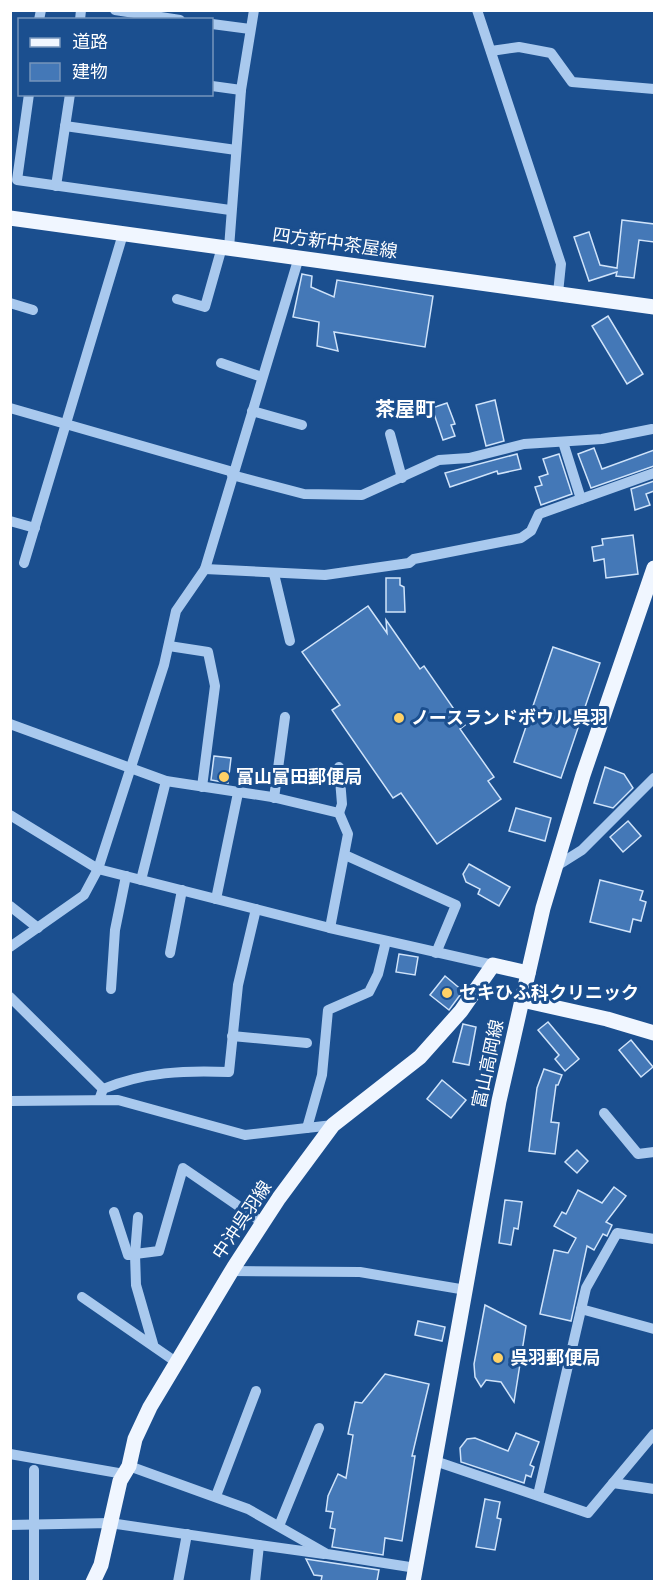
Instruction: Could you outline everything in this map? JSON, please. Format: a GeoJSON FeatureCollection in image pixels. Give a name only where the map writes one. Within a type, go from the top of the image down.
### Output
{"type":"FeatureCollection","features":[{"type":"Feature","properties":{"kind":"main road","name":"四方新中茶屋線"},"geometry":{"type":"LineString","coordinates":[[10,218],[654,307]]}},
{"type":"Feature","properties":{"kind":"main road","name":"富山高岡線"},"geometry":{"type":"LineString","coordinates":[[415,1575],[499,1101],[528,974],[555,867],[654,567]]}},
{"type":"Feature","properties":{"kind":"main road"},"geometry":{"type":"LineString","coordinates":[[493,965],[528,974]]}},
{"type":"Feature","properties":{"kind":"main road","name":"中沖呉羽線"},"geometry":{"type":"LineString","coordinates":[[93,1581],[101,1565],[120,1481],[127,1470],[135,1439],[150,1407],[231,1271],[333,1125],[420,1057],[461,1011],[493,965]]}},
{"type":"Feature","properties":{"kind":"main road"},"geometry":{"type":"LineString","coordinates":[[522,1000],[654,1033]]}},
{"type":"Feature","properties":{"kind":"street"},"geometry":{"type":"LineString","coordinates":[[115,10],[167,18]]}},
{"type":"Feature","properties":{"kind":"street"},"geometry":{"type":"LineString","coordinates":[[177,299],[205,307],[226,247],[241,90],[254,10]]}},
{"type":"Feature","properties":{"kind":"street"},"geometry":{"type":"LineString","coordinates":[[477,10],[561,264],[558,293]]}},
{"type":"Feature","properties":{"kind":"street"},"geometry":{"type":"LineString","coordinates":[[213,24],[250,29]]}},
{"type":"Feature","properties":{"kind":"street"},"geometry":{"type":"LineString","coordinates":[[491,51],[519,47],[551,53],[572,82],[654,89]]}},
{"type":"Feature","properties":{"kind":"street"},"geometry":{"type":"LineString","coordinates":[[213,86],[241,90]]}},
{"type":"Feature","properties":{"kind":"street"},"geometry":{"type":"LineString","coordinates":[[29,96],[17,180],[230,210]]}},
{"type":"Feature","properties":{"kind":"street"},"geometry":{"type":"LineString","coordinates":[[56,186],[70,96]]}},
{"type":"Feature","properties":{"kind":"street"},"geometry":{"type":"LineString","coordinates":[[65,126],[236,150]]}},
{"type":"Feature","properties":{"kind":"street"},"geometry":{"type":"LineString","coordinates":[[24,563],[123,234]]}},
{"type":"Feature","properties":{"kind":"street"},"geometry":{"type":"LineString","coordinates":[[10,947],[84,895],[98,869],[169,646],[176,610],[205,569],[299,257]]}},
{"type":"Feature","properties":{"kind":"street"},"geometry":{"type":"LineString","coordinates":[[10,303],[33,310]]}},
{"type":"Feature","properties":{"kind":"street"},"geometry":{"type":"LineString","coordinates":[[220,363],[262,377]]}},
{"type":"Feature","properties":{"kind":"street"},"geometry":{"type":"LineString","coordinates":[[10,408],[289,491],[319,495],[362,495],[439,460],[469,458],[524,444],[602,439],[652,429]]}},
{"type":"Feature","properties":{"kind":"street"},"geometry":{"type":"LineString","coordinates":[[252,411],[302,425]]}},
{"type":"Feature","properties":{"kind":"street"},"geometry":{"type":"LineString","coordinates":[[390,434],[402,478]]}},
{"type":"Feature","properties":{"kind":"street"},"geometry":{"type":"LineString","coordinates":[[563,442],[580,500]]}},
{"type":"Feature","properties":{"kind":"street"},"geometry":{"type":"LineString","coordinates":[[205,569],[274,574],[342,574],[521,538],[531,531],[539,514],[654,473]]}},
{"type":"Feature","properties":{"kind":"street"},"geometry":{"type":"LineString","coordinates":[[10,521],[35,528]]}},
{"type":"Feature","properties":{"kind":"street"},"geometry":{"type":"LineString","coordinates":[[274,574],[273,582],[290,641]]}},
{"type":"Feature","properties":{"kind":"street"},"geometry":{"type":"LineString","coordinates":[[169,646],[208,652],[215,686],[202,787]]}},
{"type":"Feature","properties":{"kind":"street"},"geometry":{"type":"LineString","coordinates":[[274,798],[285,717]]}},
{"type":"Feature","properties":{"kind":"street"},"geometry":{"type":"LineString","coordinates":[[10,724],[130,770],[166,781],[274,798],[339,813]]}},
{"type":"Feature","properties":{"kind":"street"},"geometry":{"type":"LineString","coordinates":[[330,928],[348,834],[339,813],[342,804],[339,768]]}},
{"type":"Feature","properties":{"kind":"street"},"geometry":{"type":"LineString","coordinates":[[555,867],[582,850],[654,778]]}},
{"type":"Feature","properties":{"kind":"street"},"geometry":{"type":"LineString","coordinates":[[141,880],[166,781]]}},
{"type":"Feature","properties":{"kind":"street"},"geometry":{"type":"LineString","coordinates":[[216,899],[238,793]]}},
{"type":"Feature","properties":{"kind":"street"},"geometry":{"type":"LineString","coordinates":[[10,815],[98,869],[330,928],[493,965]]}},
{"type":"Feature","properties":{"kind":"street"},"geometry":{"type":"LineString","coordinates":[[345,855],[456,904],[436,953]]}},
{"type":"Feature","properties":{"kind":"street"},"geometry":{"type":"LineString","coordinates":[[111,989],[116,930],[126,876]]}},
{"type":"Feature","properties":{"kind":"street"},"geometry":{"type":"LineString","coordinates":[[170,952],[182,890]]}},
{"type":"Feature","properties":{"kind":"street"},"geometry":{"type":"LineString","coordinates":[[10,906],[38,928]]}},
{"type":"Feature","properties":{"kind":"street"},"geometry":{"type":"LineString","coordinates":[[99,1101],[103,1089],[125,1080],[149,1075],[195,1071],[229,1072],[238,985],[256,909]]}},
{"type":"Feature","properties":{"kind":"street"},"geometry":{"type":"LineString","coordinates":[[307,1128],[322,1075],[328,1010],[369,992],[378,974],[386,941]]}},
{"type":"Feature","properties":{"kind":"street"},"geometry":{"type":"LineString","coordinates":[[10,998],[103,1089]]}},
{"type":"Feature","properties":{"kind":"street"},"geometry":{"type":"LineString","coordinates":[[232,1036],[307,1043]]}},
{"type":"Feature","properties":{"kind":"street"},"geometry":{"type":"LineString","coordinates":[[10,1101],[118,1100],[245,1135],[333,1125]]}},
{"type":"Feature","properties":{"kind":"street"},"geometry":{"type":"LineString","coordinates":[[604,1113],[638,1154],[654,1152]]}},
{"type":"Feature","properties":{"kind":"street"},"geometry":{"type":"LineString","coordinates":[[114,1212],[128,1255],[159,1251],[183,1168],[263,1223]]}},
{"type":"Feature","properties":{"kind":"street"},"geometry":{"type":"LineString","coordinates":[[138,1217],[135,1254],[136,1285],[153,1344]]}},
{"type":"Feature","properties":{"kind":"street"},"geometry":{"type":"LineString","coordinates":[[538,1495],[586,1288],[617,1233],[654,1239]]}},
{"type":"Feature","properties":{"kind":"street"},"geometry":{"type":"LineString","coordinates":[[231,1271],[360,1272],[466,1290]]}},
{"type":"Feature","properties":{"kind":"street"},"geometry":{"type":"LineString","coordinates":[[82,1298],[153,1344],[176,1362]]}},
{"type":"Feature","properties":{"kind":"street"},"geometry":{"type":"LineString","coordinates":[[581,1309],[654,1329]]}},
{"type":"Feature","properties":{"kind":"street"},"geometry":{"type":"LineString","coordinates":[[216,1496],[256,1391]]}},
{"type":"Feature","properties":{"kind":"street"},"geometry":{"type":"LineString","coordinates":[[279,1526],[319,1428]]}},
{"type":"Feature","properties":{"kind":"street"},"geometry":{"type":"LineString","coordinates":[[435,1461],[588,1513],[654,1434]]}},
{"type":"Feature","properties":{"kind":"street"},"geometry":{"type":"LineString","coordinates":[[10,1454],[127,1470],[216,1496],[279,1526],[327,1554]]}},
{"type":"Feature","properties":{"kind":"street"},"geometry":{"type":"LineString","coordinates":[[34,1470],[34,1581]]}},
{"type":"Feature","properties":{"kind":"street"},"geometry":{"type":"LineString","coordinates":[[613,1483],[654,1489]]}},
{"type":"Feature","properties":{"kind":"street"},"geometry":{"type":"LineString","coordinates":[[10,1525],[110,1523],[327,1554],[415,1575]]}},
{"type":"Feature","properties":{"kind":"street"},"geometry":{"type":"LineString","coordinates":[[178,1581],[187,1534]]}},
{"type":"Feature","properties":{"kind":"street"},"geometry":{"type":"LineString","coordinates":[[255,1581],[259,1545]]}},
{"type":"Feature","properties":{"kind":"building"},"geometry":{"type":"Polygon","coordinates":[[[622,220],[654,224],[654,242],[639,240],[634,278],[616,276],[617,272],[589,281],[574,237],[589,232],[600,265],[617,268],[622,220]]]}},
{"type":"Feature","properties":{"kind":"building"},"geometry":{"type":"Polygon","coordinates":[[[302,274],[312,276],[311,287],[334,297],[337,280],[433,296],[425,347],[334,332],[338,351],[317,346],[319,322],[293,317],[302,274]]]}},
{"type":"Feature","properties":{"kind":"building"},"geometry":{"type":"Polygon","coordinates":[[[608,316],[643,374],[627,384],[592,326],[608,316]]]}},
{"type":"Feature","properties":{"kind":"building"},"geometry":{"type":"Polygon","coordinates":[[[495,400],[504,441],[486,446],[476,405],[495,400]]]}},
{"type":"Feature","properties":{"kind":"building"},"geometry":{"type":"Polygon","coordinates":[[[447,403],[455,424],[451,425],[455,436],[443,440],[432,408],[447,403]]]}},
{"type":"Feature","properties":{"kind":"building"},"geometry":{"type":"Polygon","coordinates":[[[594,448],[602,469],[654,450],[654,466],[591,488],[578,454],[594,448]]]}},
{"type":"Feature","properties":{"kind":"building"},"geometry":{"type":"Polygon","coordinates":[[[517,454],[521,469],[498,474],[497,471],[450,487],[445,473],[517,454]]]}},
{"type":"Feature","properties":{"kind":"building"},"geometry":{"type":"Polygon","coordinates":[[[559,454],[572,494],[541,505],[535,487],[542,485],[539,477],[548,474],[543,459],[559,454]]]}},
{"type":"Feature","properties":{"kind":"building"},"geometry":{"type":"Polygon","coordinates":[[[654,481],[654,491],[646,494],[650,505],[635,510],[631,489],[654,481]]]}},
{"type":"Feature","properties":{"kind":"building"},"geometry":{"type":"Polygon","coordinates":[[[633,535],[638,574],[606,578],[604,559],[594,561],[592,547],[603,545],[602,539],[633,535]]]}},
{"type":"Feature","properties":{"kind":"building"},"geometry":{"type":"Polygon","coordinates":[[[386,578],[400,578],[400,585],[404,587],[405,612],[386,612],[386,578]]]}},
{"type":"Feature","properties":{"kind":"building","name":"ノースランドボウル呉羽"},"geometry":{"type":"Polygon","coordinates":[[[368,606],[387,633],[386,620],[420,669],[424,666],[465,725],[460,729],[494,777],[488,781],[501,799],[437,844],[401,793],[393,798],[332,710],[340,705],[302,652],[368,606]]]}},
{"type":"Feature","properties":{"kind":"building"},"geometry":{"type":"Polygon","coordinates":[[[553,647],[600,663],[561,778],[514,762],[553,647]]]}},
{"type":"Feature","properties":{"kind":"building"},"geometry":{"type":"Polygon","coordinates":[[[214,756],[231,758],[228,783],[211,780],[214,756]]]}},
{"type":"Feature","properties":{"kind":"building"},"geometry":{"type":"Polygon","coordinates":[[[605,767],[624,774],[633,788],[613,808],[594,803],[605,767]]]}},
{"type":"Feature","properties":{"kind":"building"},"geometry":{"type":"Polygon","coordinates":[[[516,808],[551,818],[545,841],[509,831],[516,808]]]}},
{"type":"Feature","properties":{"kind":"building"},"geometry":{"type":"Polygon","coordinates":[[[628,821],[641,836],[623,852],[610,837],[628,821]]]}},
{"type":"Feature","properties":{"kind":"building"},"geometry":{"type":"Polygon","coordinates":[[[469,864],[510,887],[499,906],[478,894],[480,889],[466,882],[463,874],[469,864]]]}},
{"type":"Feature","properties":{"kind":"building"},"geometry":{"type":"Polygon","coordinates":[[[600,880],[643,891],[640,900],[646,902],[641,921],[633,919],[630,932],[590,922],[600,880]]]}},
{"type":"Feature","properties":{"kind":"building"},"geometry":{"type":"Polygon","coordinates":[[[399,954],[418,957],[415,975],[396,972],[399,954]]]}},
{"type":"Feature","properties":{"kind":"building","name":"セキひふ科クリニック"},"geometry":{"type":"Polygon","coordinates":[[[445,976],[463,991],[449,1010],[430,995],[445,976]]]}},
{"type":"Feature","properties":{"kind":"building"},"geometry":{"type":"Polygon","coordinates":[[[548,1022],[579,1059],[565,1071],[555,1059],[559,1055],[538,1030],[548,1022]]]}},
{"type":"Feature","properties":{"kind":"building"},"geometry":{"type":"Polygon","coordinates":[[[463,1024],[476,1027],[469,1065],[453,1062],[463,1024]]]}},
{"type":"Feature","properties":{"kind":"building"},"geometry":{"type":"Polygon","coordinates":[[[631,1040],[653,1067],[641,1077],[619,1050],[631,1040]]]}},
{"type":"Feature","properties":{"kind":"building"},"geometry":{"type":"Polygon","coordinates":[[[544,1069],[562,1075],[556,1085],[551,1122],[559,1123],[555,1154],[529,1151],[537,1088],[544,1069]]]}},
{"type":"Feature","properties":{"kind":"building"},"geometry":{"type":"Polygon","coordinates":[[[442,1080],[466,1100],[451,1118],[427,1099],[442,1080]]]}},
{"type":"Feature","properties":{"kind":"building"},"geometry":{"type":"Polygon","coordinates":[[[577,1150],[588,1161],[577,1173],[565,1162],[577,1150]]]}},
{"type":"Feature","properties":{"kind":"building"},"geometry":{"type":"Polygon","coordinates":[[[614,1187],[626,1196],[606,1222],[612,1225],[607,1236],[603,1234],[594,1250],[587,1246],[571,1321],[540,1314],[554,1250],[568,1253],[576,1238],[554,1226],[562,1212],[566,1214],[578,1190],[602,1203],[614,1187]]]}},
{"type":"Feature","properties":{"kind":"building"},"geometry":{"type":"Polygon","coordinates":[[[505,1200],[522,1202],[518,1229],[514,1228],[511,1245],[499,1243],[505,1200]]]}},
{"type":"Feature","properties":{"kind":"building"},"geometry":{"type":"Polygon","coordinates":[[[485,1305],[526,1326],[514,1402],[501,1382],[486,1380],[481,1387],[475,1377],[474,1364],[485,1305]]]}},
{"type":"Feature","properties":{"kind":"building"},"geometry":{"type":"Polygon","coordinates":[[[418,1321],[445,1327],[442,1341],[415,1335],[418,1321]]]}},
{"type":"Feature","properties":{"kind":"building"},"geometry":{"type":"Polygon","coordinates":[[[385,1374],[429,1384],[412,1456],[415,1456],[402,1541],[385,1538],[383,1555],[332,1547],[335,1529],[330,1528],[333,1512],[326,1511],[328,1496],[338,1474],[346,1478],[353,1435],[348,1434],[355,1402],[362,1403],[385,1374]]]}},
{"type":"Feature","properties":{"kind":"building"},"geometry":{"type":"Polygon","coordinates":[[[516,1433],[539,1442],[530,1465],[534,1467],[531,1477],[526,1475],[524,1483],[461,1462],[460,1448],[467,1439],[475,1438],[508,1451],[516,1433]]]}},
{"type":"Feature","properties":{"kind":"building"},"geometry":{"type":"Polygon","coordinates":[[[485,1499],[500,1502],[497,1518],[501,1519],[495,1550],[476,1547],[485,1499]]]}},
{"type":"Feature","properties":{"kind":"building"},"geometry":{"type":"Polygon","coordinates":[[[306,1559],[379,1570],[377,1581],[321,1581],[322,1576],[314,1575],[306,1559]]]}},
{"type":"Feature","properties":{"kind":"place","name":"ノースランドボウル呉羽"},"geometry":{"type":"Point","coordinates":[399,718]}},
{"type":"Feature","properties":{"kind":"place","name":"富山富田郵便局"},"geometry":{"type":"Point","coordinates":[224,777]}},
{"type":"Feature","properties":{"kind":"place","name":"セキひふ科クリニック"},"geometry":{"type":"Point","coordinates":[447,993]}},
{"type":"Feature","properties":{"kind":"place","name":"呉羽郵便局"},"geometry":{"type":"Point","coordinates":[498,1358]}},
{"type":"Feature","properties":{"kind":"district","name":"茶屋町"},"geometry":{"type":"Point","coordinates":[405,410]}}]}
